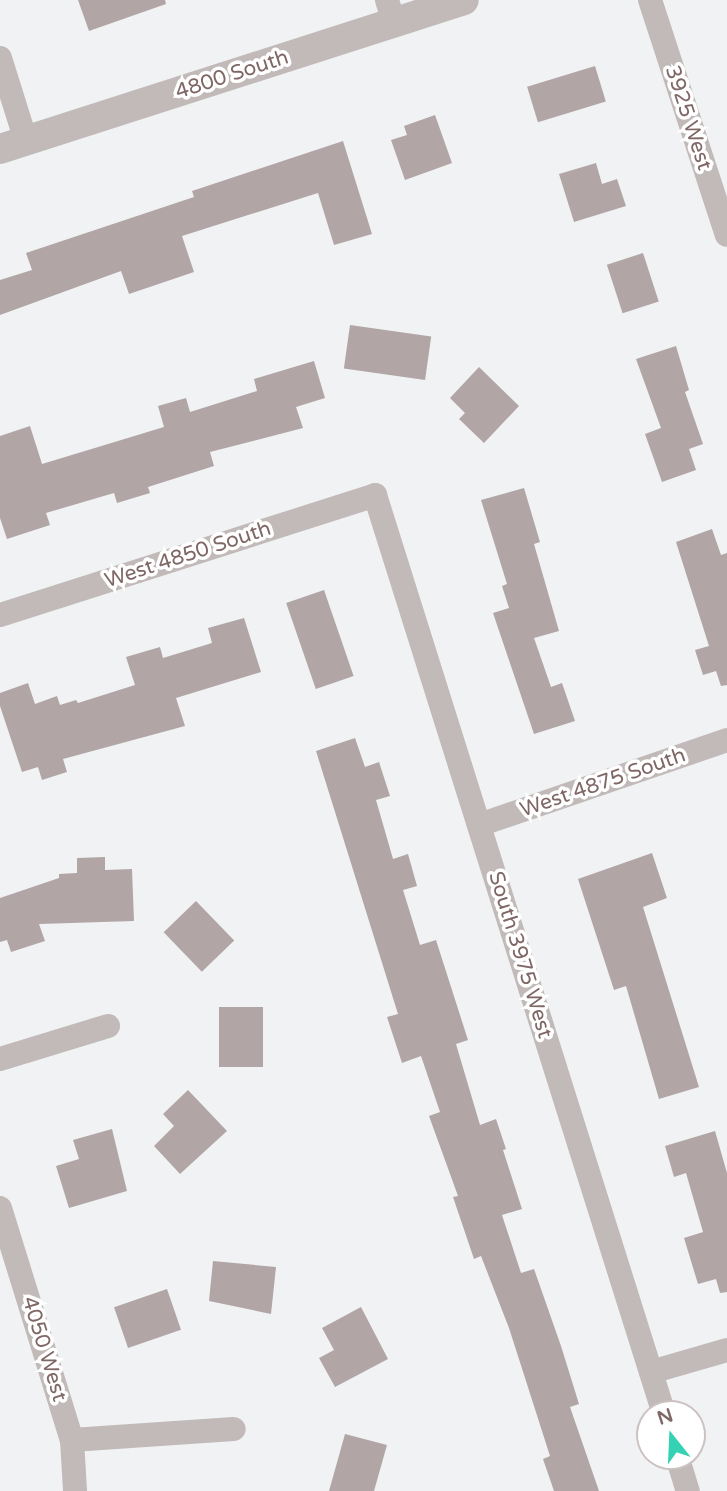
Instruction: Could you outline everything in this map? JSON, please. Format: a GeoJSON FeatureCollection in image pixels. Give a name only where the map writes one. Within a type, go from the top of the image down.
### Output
{"type":"FeatureCollection","features":[{"type":"Feature","properties":{"kind":"street","name":"4800 South"},"geometry":{"type":"LineString","coordinates":[[13,145],[390,11],[464,0]]}},
{"type":"Feature","properties":{"kind":"street","name":"3925 West"},"geometry":{"type":"LineString","coordinates":[[650,0],[727,235]]}},
{"type":"Feature","properties":{"kind":"street"},"geometry":{"type":"LineString","coordinates":[[0,58],[13,145]]}},
{"type":"Feature","properties":{"kind":"street","name":"West 4850 South"},"geometry":{"type":"LineString","coordinates":[[0,615],[375,495]]}},
{"type":"Feature","properties":{"kind":"street","name":"South 3975 West"},"geometry":{"type":"LineString","coordinates":[[375,495],[660,1400]]}},
{"type":"Feature","properties":{"kind":"street","name":"West 4875 South"},"geometry":{"type":"LineString","coordinates":[[479,825],[727,740]]}},
{"type":"Feature","properties":{"kind":"street"},"geometry":{"type":"LineString","coordinates":[[0,1059],[108,1026]]}},
{"type":"Feature","properties":{"kind":"street","name":"4050 West"},"geometry":{"type":"LineString","coordinates":[[0,1208],[72,1440],[75,1491]]}},
{"type":"Feature","properties":{"kind":"street"},"geometry":{"type":"LineString","coordinates":[[651,1372],[727,1350]]}},
{"type":"Feature","properties":{"kind":"street"},"geometry":{"type":"LineString","coordinates":[[72,1440],[234,1429]]}},
{"type":"Feature","properties":{"kind":"street"},"geometry":{"type":"LineString","coordinates":[[681,1470],[688,1491]]}},
{"type":"Feature","properties":{"kind":"building"},"geometry":{"type":"Polygon","coordinates":[[[78,0],[165,0],[166,4],[89,31],[78,0]]]}},
{"type":"Feature","properties":{"kind":"building"},"geometry":{"type":"Polygon","coordinates":[[[595,66],[606,101],[538,122],[527,87],[595,66]]]}},
{"type":"Feature","properties":{"kind":"building"},"geometry":{"type":"Polygon","coordinates":[[[435,115],[452,163],[405,180],[391,140],[407,135],[404,126],[435,115]]]}},
{"type":"Feature","properties":{"kind":"building"},"geometry":{"type":"Polygon","coordinates":[[[343,141],[372,234],[334,245],[318,193],[182,236],[194,272],[129,294],[121,271],[0,315],[0,280],[32,270],[26,253],[194,197],[192,191],[343,141]]]}},
{"type":"Feature","properties":{"kind":"building"},"geometry":{"type":"Polygon","coordinates":[[[596,163],[602,184],[617,179],[626,206],[574,222],[559,174],[596,163]]]}},
{"type":"Feature","properties":{"kind":"building"},"geometry":{"type":"Polygon","coordinates":[[[643,253],[659,302],[623,313],[607,265],[643,253]]]}},
{"type":"Feature","properties":{"kind":"building"},"geometry":{"type":"Polygon","coordinates":[[[350,325],[431,336],[425,380],[344,369],[350,325]]]}},
{"type":"Feature","properties":{"kind":"building"},"geometry":{"type":"Polygon","coordinates":[[[676,346],[689,390],[685,392],[703,444],[689,449],[696,470],[662,482],[645,434],[661,428],[636,359],[676,346]]]}},
{"type":"Feature","properties":{"kind":"building"},"geometry":{"type":"Polygon","coordinates":[[[314,361],[325,398],[296,407],[303,428],[210,452],[214,466],[148,487],[150,493],[117,503],[114,493],[46,513],[50,525],[7,539],[0,518],[0,436],[30,426],[42,464],[164,427],[158,406],[186,398],[190,412],[257,391],[254,379],[314,361]]]}},
{"type":"Feature","properties":{"kind":"building"},"geometry":{"type":"Polygon","coordinates":[[[479,367],[519,406],[484,443],[459,419],[465,413],[450,398],[479,367]]]}},
{"type":"Feature","properties":{"kind":"building"},"geometry":{"type":"Polygon","coordinates":[[[524,488],[540,542],[534,544],[559,631],[534,638],[551,687],[562,683],[575,721],[534,734],[493,613],[509,608],[502,586],[507,584],[481,500],[524,488]]]}},
{"type":"Feature","properties":{"kind":"building"},"geometry":{"type":"Polygon","coordinates":[[[712,529],[721,555],[727,553],[727,685],[721,686],[716,671],[703,675],[695,650],[709,646],[676,542],[712,529]]]}},
{"type":"Feature","properties":{"kind":"building"},"geometry":{"type":"Polygon","coordinates":[[[324,590],[354,676],[316,689],[286,603],[324,590]]]}},
{"type":"Feature","properties":{"kind":"building"},"geometry":{"type":"Polygon","coordinates":[[[244,618],[261,672],[176,698],[185,726],[63,759],[67,772],[42,780],[38,767],[22,772],[0,706],[0,693],[28,683],[35,704],[57,696],[60,705],[76,700],[78,703],[135,685],[126,657],[160,647],[163,658],[212,643],[208,628],[244,618]]]}},
{"type":"Feature","properties":{"kind":"building"},"geometry":{"type":"Polygon","coordinates":[[[355,738],[365,767],[379,762],[390,796],[376,800],[393,859],[408,854],[417,886],[403,890],[420,945],[436,940],[468,1040],[456,1044],[480,1125],[496,1119],[506,1149],[503,1150],[522,1209],[502,1215],[521,1273],[534,1269],[579,1404],[570,1407],[599,1491],[554,1491],[543,1459],[550,1456],[509,1328],[481,1256],[474,1259],[453,1197],[458,1196],[429,1116],[440,1112],[421,1056],[402,1063],[387,1017],[398,1014],[316,751],[355,738]]]}},
{"type":"Feature","properties":{"kind":"building"},"geometry":{"type":"Polygon","coordinates":[[[652,853],[667,898],[643,907],[699,1087],[659,1099],[626,986],[614,990],[578,879],[652,853]]]}},
{"type":"Feature","properties":{"kind":"building"},"geometry":{"type":"Polygon","coordinates":[[[105,857],[105,870],[132,869],[134,921],[39,924],[45,941],[11,952],[7,940],[0,942],[0,898],[59,878],[59,874],[77,873],[77,858],[105,857]]]}},
{"type":"Feature","properties":{"kind":"building"},"geometry":{"type":"Polygon","coordinates":[[[196,901],[234,941],[202,972],[164,932],[196,901]]]}},
{"type":"Feature","properties":{"kind":"building"},"geometry":{"type":"Polygon","coordinates":[[[219,1007],[263,1007],[263,1067],[219,1067],[219,1007]]]}},
{"type":"Feature","properties":{"kind":"building"},"geometry":{"type":"Polygon","coordinates":[[[188,1090],[227,1131],[180,1174],[154,1146],[174,1126],[163,1114],[188,1090]]]}},
{"type":"Feature","properties":{"kind":"building"},"geometry":{"type":"Polygon","coordinates":[[[112,1129],[127,1191],[69,1208],[56,1166],[79,1159],[73,1140],[112,1129]]]}},
{"type":"Feature","properties":{"kind":"building"},"geometry":{"type":"Polygon","coordinates":[[[715,1131],[727,1173],[727,1292],[720,1293],[716,1279],[698,1284],[684,1238],[703,1232],[686,1173],[674,1177],[665,1146],[715,1131]]]}},
{"type":"Feature","properties":{"kind":"building"},"geometry":{"type":"Polygon","coordinates":[[[213,1261],[276,1267],[271,1314],[209,1301],[213,1261]]]}},
{"type":"Feature","properties":{"kind":"building"},"geometry":{"type":"Polygon","coordinates":[[[167,1289],[181,1330],[128,1348],[114,1307],[167,1289]]]}},
{"type":"Feature","properties":{"kind":"building"},"geometry":{"type":"Polygon","coordinates":[[[361,1307],[388,1359],[335,1387],[319,1358],[334,1350],[322,1328],[361,1307]]]}},
{"type":"Feature","properties":{"kind":"building"},"geometry":{"type":"Polygon","coordinates":[[[345,1434],[387,1445],[374,1491],[329,1491],[345,1434]]]}}]}
